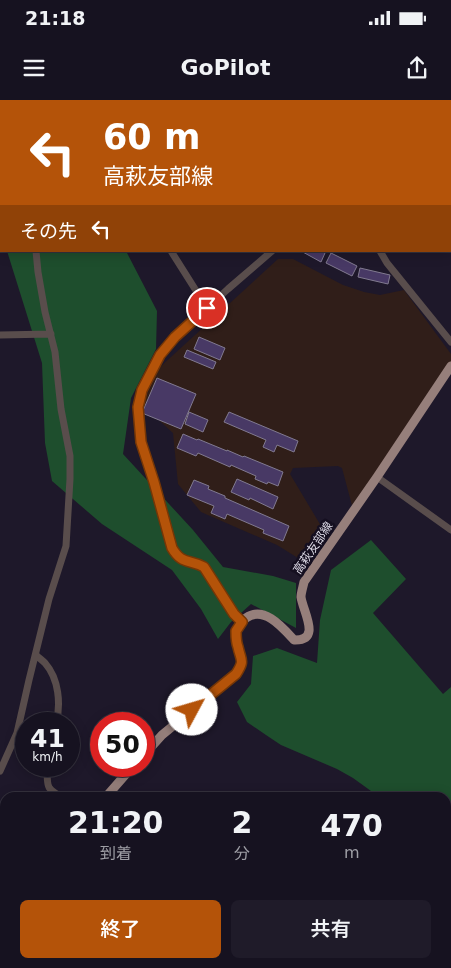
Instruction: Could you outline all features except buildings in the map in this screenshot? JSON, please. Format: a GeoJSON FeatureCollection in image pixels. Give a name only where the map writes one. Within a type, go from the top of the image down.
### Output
{"type":"FeatureCollection","features":[{"type":"Feature","properties":{"kind":"main road","name":"高萩友部線"},"geometry":{"type":"LineString","coordinates":[[242,622],[249,616],[262,614],[273,620],[294,640],[306,638],[309,633],[308,621],[301,596],[304,582],[451,366]]}},
{"type":"Feature","properties":{"kind":"main road"},"geometry":{"type":"LineString","coordinates":[[155,743],[236,674],[242,660],[236,631],[242,622]]}},
{"type":"Feature","properties":{"kind":"main road"},"geometry":{"type":"LineString","coordinates":[[110,792],[122,777]]}},
{"type":"Feature","properties":{"kind":"street"},"geometry":{"type":"LineString","coordinates":[[0,771],[17,734],[49,599],[66,546],[70,456],[61,409],[55,352],[45,312],[36,252]]}},
{"type":"Feature","properties":{"kind":"street"},"geometry":{"type":"LineString","coordinates":[[171,252],[207,308]]}},
{"type":"Feature","properties":{"kind":"street"},"geometry":{"type":"LineString","coordinates":[[242,622],[234,614],[204,567],[182,560],[172,548],[141,442],[138,407],[142,390],[160,355],[175,337],[271,252]]}},
{"type":"Feature","properties":{"kind":"street"},"geometry":{"type":"LineString","coordinates":[[381,252],[387,263],[451,342]]}},
{"type":"Feature","properties":{"kind":"street"},"geometry":{"type":"LineString","coordinates":[[0,336],[51,334]]}},
{"type":"Feature","properties":{"kind":"street"},"geometry":{"type":"LineString","coordinates":[[377,477],[451,530]]}},
{"type":"Feature","properties":{"kind":"street"},"geometry":{"type":"LineString","coordinates":[[36,655],[45,663],[54,676],[58,692],[58,712]]}},
{"type":"Feature","properties":{"kind":"street"},"geometry":{"type":"LineString","coordinates":[[48,777],[48,787],[53,792]]}},
{"type":"Feature","properties":{"kind":"shaded area"},"geometry":{"type":"Polygon","coordinates":[[[278,259],[293,259],[343,285],[364,292],[380,295],[404,290],[451,354],[451,362],[377,473],[354,513],[342,468],[338,466],[293,468],[290,474],[327,536],[298,558],[277,545],[201,512],[178,484],[173,433],[142,405],[160,367],[278,259]]]}},
{"type":"Feature","properties":{"kind":"green space"},"geometry":{"type":"Polygon","coordinates":[[[7,252],[127,252],[157,311],[156,349],[131,398],[123,454],[193,530],[223,567],[273,576],[296,583],[296,628],[251,604],[231,622],[218,639],[201,609],[172,570],[102,524],[52,481],[45,443],[42,363],[7,252]]]}},
{"type":"Feature","properties":{"kind":"green space"},"geometry":{"type":"Polygon","coordinates":[[[371,540],[406,579],[373,613],[443,694],[451,687],[451,792],[372,792],[337,769],[281,745],[247,722],[237,702],[251,684],[253,656],[277,648],[317,663],[320,620],[331,570],[371,540]]]}},
{"type":"Feature","properties":{"kind":"route"},"geometry":{"type":"LineString","coordinates":[[192,710],[236,674],[241,666],[242,660],[236,631],[242,622],[234,614],[204,567],[182,560],[172,548],[141,442],[138,407],[142,390],[160,355],[175,337],[207,308]]}}]}
